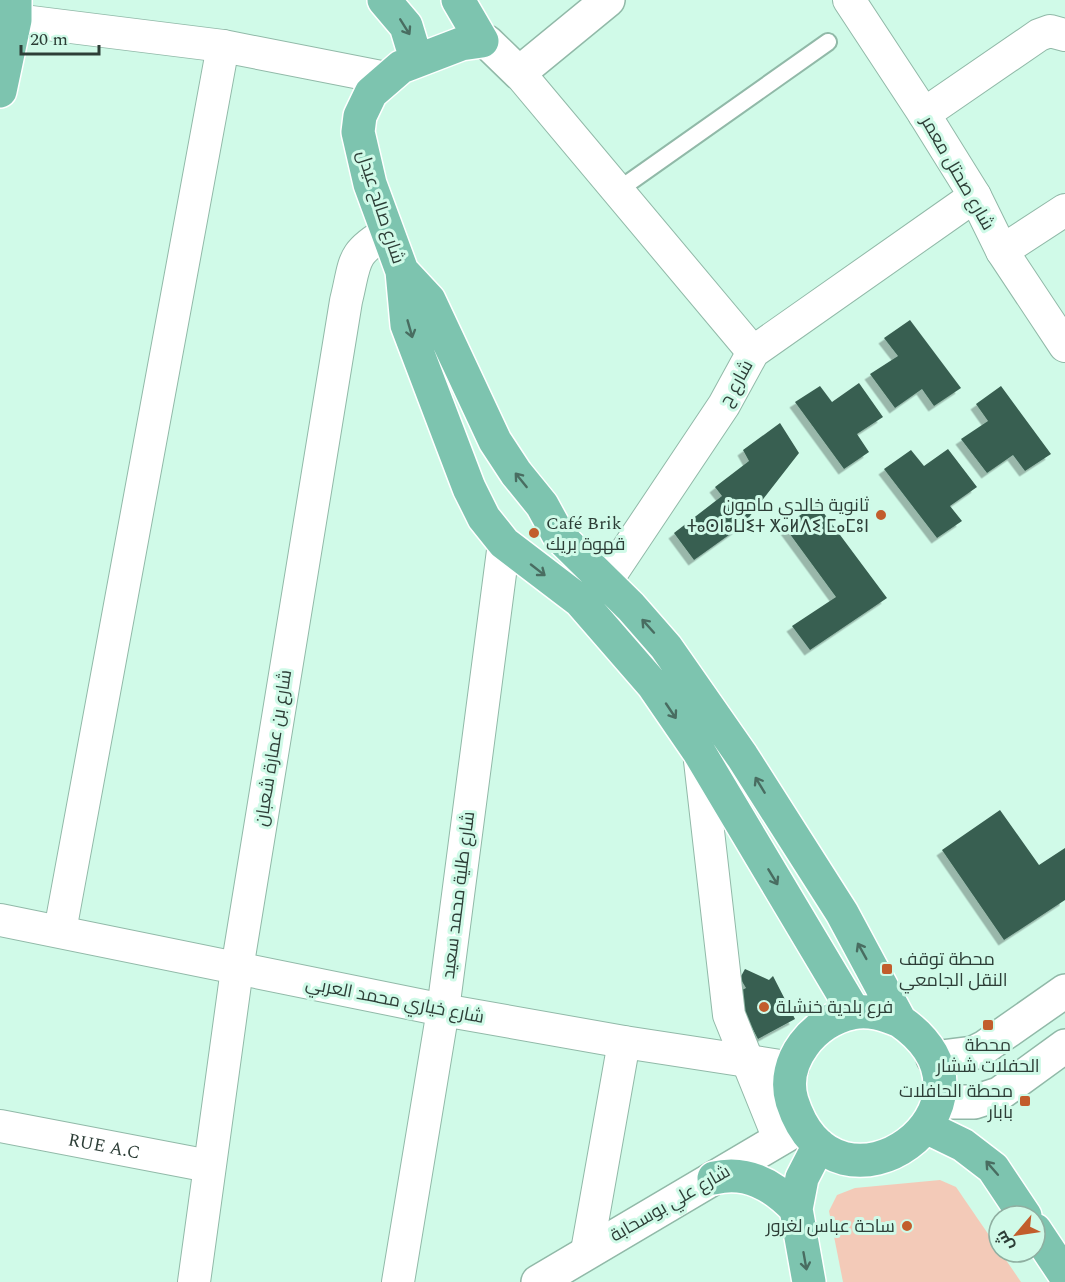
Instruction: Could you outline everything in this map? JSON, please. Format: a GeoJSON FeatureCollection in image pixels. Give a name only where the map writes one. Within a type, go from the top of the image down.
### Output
{"type":"FeatureCollection","features":[{"type":"Feature","properties":{"kind":"main road"},"geometry":{"type":"LineString","coordinates":[[384,0],[406,26],[416,59]]}},
{"type":"Feature","properties":{"kind":"main road"},"geometry":{"type":"LineString","coordinates":[[458,0],[482,41],[487,42],[519,73],[608,0]]}},
{"type":"Feature","properties":{"kind":"main road"},"geometry":{"type":"LineString","coordinates":[[0,92],[15,10]]}},
{"type":"Feature","properties":{"kind":"main road","name":"شارع صالح عيدل"},"geometry":{"type":"LineString","coordinates":[[402,271],[370,183],[358,132],[364,107],[371,93],[386,78],[416,59],[461,44],[482,41]]}},
{"type":"Feature","properties":{"kind":"main road"},"geometry":{"type":"LineString","coordinates":[[402,271],[407,325],[469,488],[484,518],[504,543],[592,592],[631,607],[666,647],[742,756],[842,913],[900,1021]]}},
{"type":"Feature","properties":{"kind":"main road"},"geometry":{"type":"LineString","coordinates":[[402,271],[429,300],[495,441],[516,473],[542,505],[592,592],[699,752],[854,1012]]}},
{"type":"Feature","properties":{"kind":"main road"},"geometry":{"type":"LineString","coordinates":[[933,1058],[973,1053],[1065,992]]}},
{"type":"Feature","properties":{"kind":"main road"},"geometry":{"type":"LineString","coordinates":[[800,1137],[840,1156],[865,1160],[889,1156],[910,1145],[932,1115],[938,1072],[933,1058],[914,1031],[900,1021],[878,1013],[854,1012],[833,1019],[814,1031],[801,1048],[792,1068],[791,1098],[800,1137],[802,1178],[796,1209],[809,1282]]}},
{"type":"Feature","properties":{"kind":"main road"},"geometry":{"type":"LineString","coordinates":[[932,1115],[999,1094],[1065,1046]]}},
{"type":"Feature","properties":{"kind":"main road"},"geometry":{"type":"LineString","coordinates":[[932,1115],[963,1145],[993,1168],[1017,1204]]}},
{"type":"Feature","properties":{"kind":"main road","name":"شارع علي بوسحابة"},"geometry":{"type":"LineString","coordinates":[[538,1282],[714,1178],[800,1137]]}},
{"type":"Feature","properties":{"kind":"main road"},"geometry":{"type":"LineString","coordinates":[[714,1178],[732,1174],[750,1177],[783,1195],[796,1209]]}},
{"type":"Feature","properties":{"kind":"main road"},"geometry":{"type":"LineString","coordinates":[[1047,1248],[1065,1275]]}},
{"type":"Feature","properties":{"kind":"street","name":"شارع صحتل معمر"},"geometry":{"type":"LineString","coordinates":[[849,0],[924,114],[975,196],[1002,251],[1065,346]]}},
{"type":"Feature","properties":{"kind":"street"},"geometry":{"type":"LineString","coordinates":[[15,10],[223,46],[386,78]]}},
{"type":"Feature","properties":{"kind":"street"},"geometry":{"type":"LineString","coordinates":[[924,114],[1039,36],[1050,31],[1065,35]]}},
{"type":"Feature","properties":{"kind":"street"},"geometry":{"type":"LineString","coordinates":[[60,930],[223,46]]}},
{"type":"Feature","properties":{"kind":"street"},"geometry":{"type":"LineString","coordinates":[[519,73],[753,352]]}},
{"type":"Feature","properties":{"kind":"street","name":"شارع ح"},"geometry":{"type":"LineString","coordinates":[[592,592],[724,405],[753,352],[975,196]]}},
{"type":"Feature","properties":{"kind":"street"},"geometry":{"type":"LineString","coordinates":[[1002,251],[1065,210]]}},
{"type":"Feature","properties":{"kind":"street","name":"شارع بن عمارة شعبان"},"geometry":{"type":"LineString","coordinates":[[194,1282],[208,1166],[237,969],[346,301],[356,257],[365,245],[388,232]]}},
{"type":"Feature","properties":{"kind":"street","name":"شارع طلية محمد سعيد"},"geometry":{"type":"LineString","coordinates":[[398,1282],[443,1010],[504,543]]}},
{"type":"Feature","properties":{"kind":"street"},"geometry":{"type":"LineString","coordinates":[[699,752],[727,1003],[745,1059],[800,1137]]}},
{"type":"Feature","properties":{"kind":"street","name":"شارع خياري محمد العربي"},"geometry":{"type":"LineString","coordinates":[[0,920],[60,930],[237,969],[443,1010],[624,1042],[792,1068]]}},
{"type":"Feature","properties":{"kind":"street"},"geometry":{"type":"LineString","coordinates":[[587,1251],[624,1042]]}},
{"type":"Feature","properties":{"kind":"street","name":"RUE A.C"},"geometry":{"type":"LineString","coordinates":[[0,1126],[208,1166]]}},
{"type":"Feature","properties":{"kind":"lane"},"geometry":{"type":"LineString","coordinates":[[617,191],[828,42]]}},
{"type":"Feature","properties":{"kind":"shaded area","name":"ساحة عباس لغرور"},"geometry":{"type":"Polygon","coordinates":[[[940,1180],[956,1187],[987,1232],[987,1264],[1009,1264],[1021,1282],[843,1282],[829,1211],[837,1195],[855,1188],[940,1180]]]}},
{"type":"Feature","properties":{"kind":"building"},"geometry":{"type":"Polygon","coordinates":[[[910,320],[961,388],[934,406],[922,389],[895,408],[870,374],[898,356],[884,338],[910,320]]]}},
{"type":"Feature","properties":{"kind":"building"},"geometry":{"type":"Polygon","coordinates":[[[859,383],[883,417],[857,434],[869,452],[844,469],[795,402],[820,386],[832,402],[859,383]]]}},
{"type":"Feature","properties":{"kind":"building"},"geometry":{"type":"Polygon","coordinates":[[[1001,386],[1051,454],[1025,471],[1013,455],[987,473],[961,439],[988,421],[976,404],[1001,386]]]}},
{"type":"Feature","properties":{"kind":"building"},"geometry":{"type":"Polygon","coordinates":[[[780,423],[799,453],[743,525],[694,560],[674,533],[722,496],[715,487],[749,461],[743,450],[780,423]]]}},
{"type":"Feature","properties":{"kind":"building"},"geometry":{"type":"Polygon","coordinates":[[[948,449],[977,487],[950,506],[962,521],[937,538],[884,469],[911,450],[924,466],[948,449]]]}},
{"type":"Feature","properties":{"kind":"building"},"geometry":{"type":"Polygon","coordinates":[[[817,504],[887,598],[810,650],[792,626],[836,597],[784,526],[817,504]]]}},
{"type":"Feature","properties":{"kind":"building"},"geometry":{"type":"Polygon","coordinates":[[[1000,810],[1039,865],[1065,848],[1065,900],[1004,940],[942,850],[1000,810]]]}},
{"type":"Feature","properties":{"kind":"building","name":"فرع بلدية خنشلة"},"geometry":{"type":"Polygon","coordinates":[[[745,969],[769,980],[773,976],[795,1019],[758,1039],[734,994],[746,988],[740,978],[745,969]]]}},
{"type":"Feature","properties":{"kind":"place","name":"ثانوية خالدي مامون ⵜⴰⵙⵏⴰⵡⵉⵜ ⵅⴰⵍⴷⵉ ⵎⴰⵎⵓⵏ"},"geometry":{"type":"Point","coordinates":[881,515]}},
{"type":"Feature","properties":{"kind":"place","name":"Café Brik قهوة بريك"},"geometry":{"type":"Point","coordinates":[534,533]}},
{"type":"Feature","properties":{"kind":"place","name":"محطة توقف النقل الجامعي"},"geometry":{"type":"Point","coordinates":[887,969]}},
{"type":"Feature","properties":{"kind":"place","name":"فرع بلدية خنشلة"},"geometry":{"type":"Point","coordinates":[764,1007]}},
{"type":"Feature","properties":{"kind":"place","name":"محطة الحفلات ششار"},"geometry":{"type":"Point","coordinates":[988,1025]}},
{"type":"Feature","properties":{"kind":"place","name":"محطة الحافلات بابار"},"geometry":{"type":"Point","coordinates":[1025,1101]}},
{"type":"Feature","properties":{"kind":"place","name":"ساحة عباس لغرور"},"geometry":{"type":"Point","coordinates":[907,1226]}}]}
